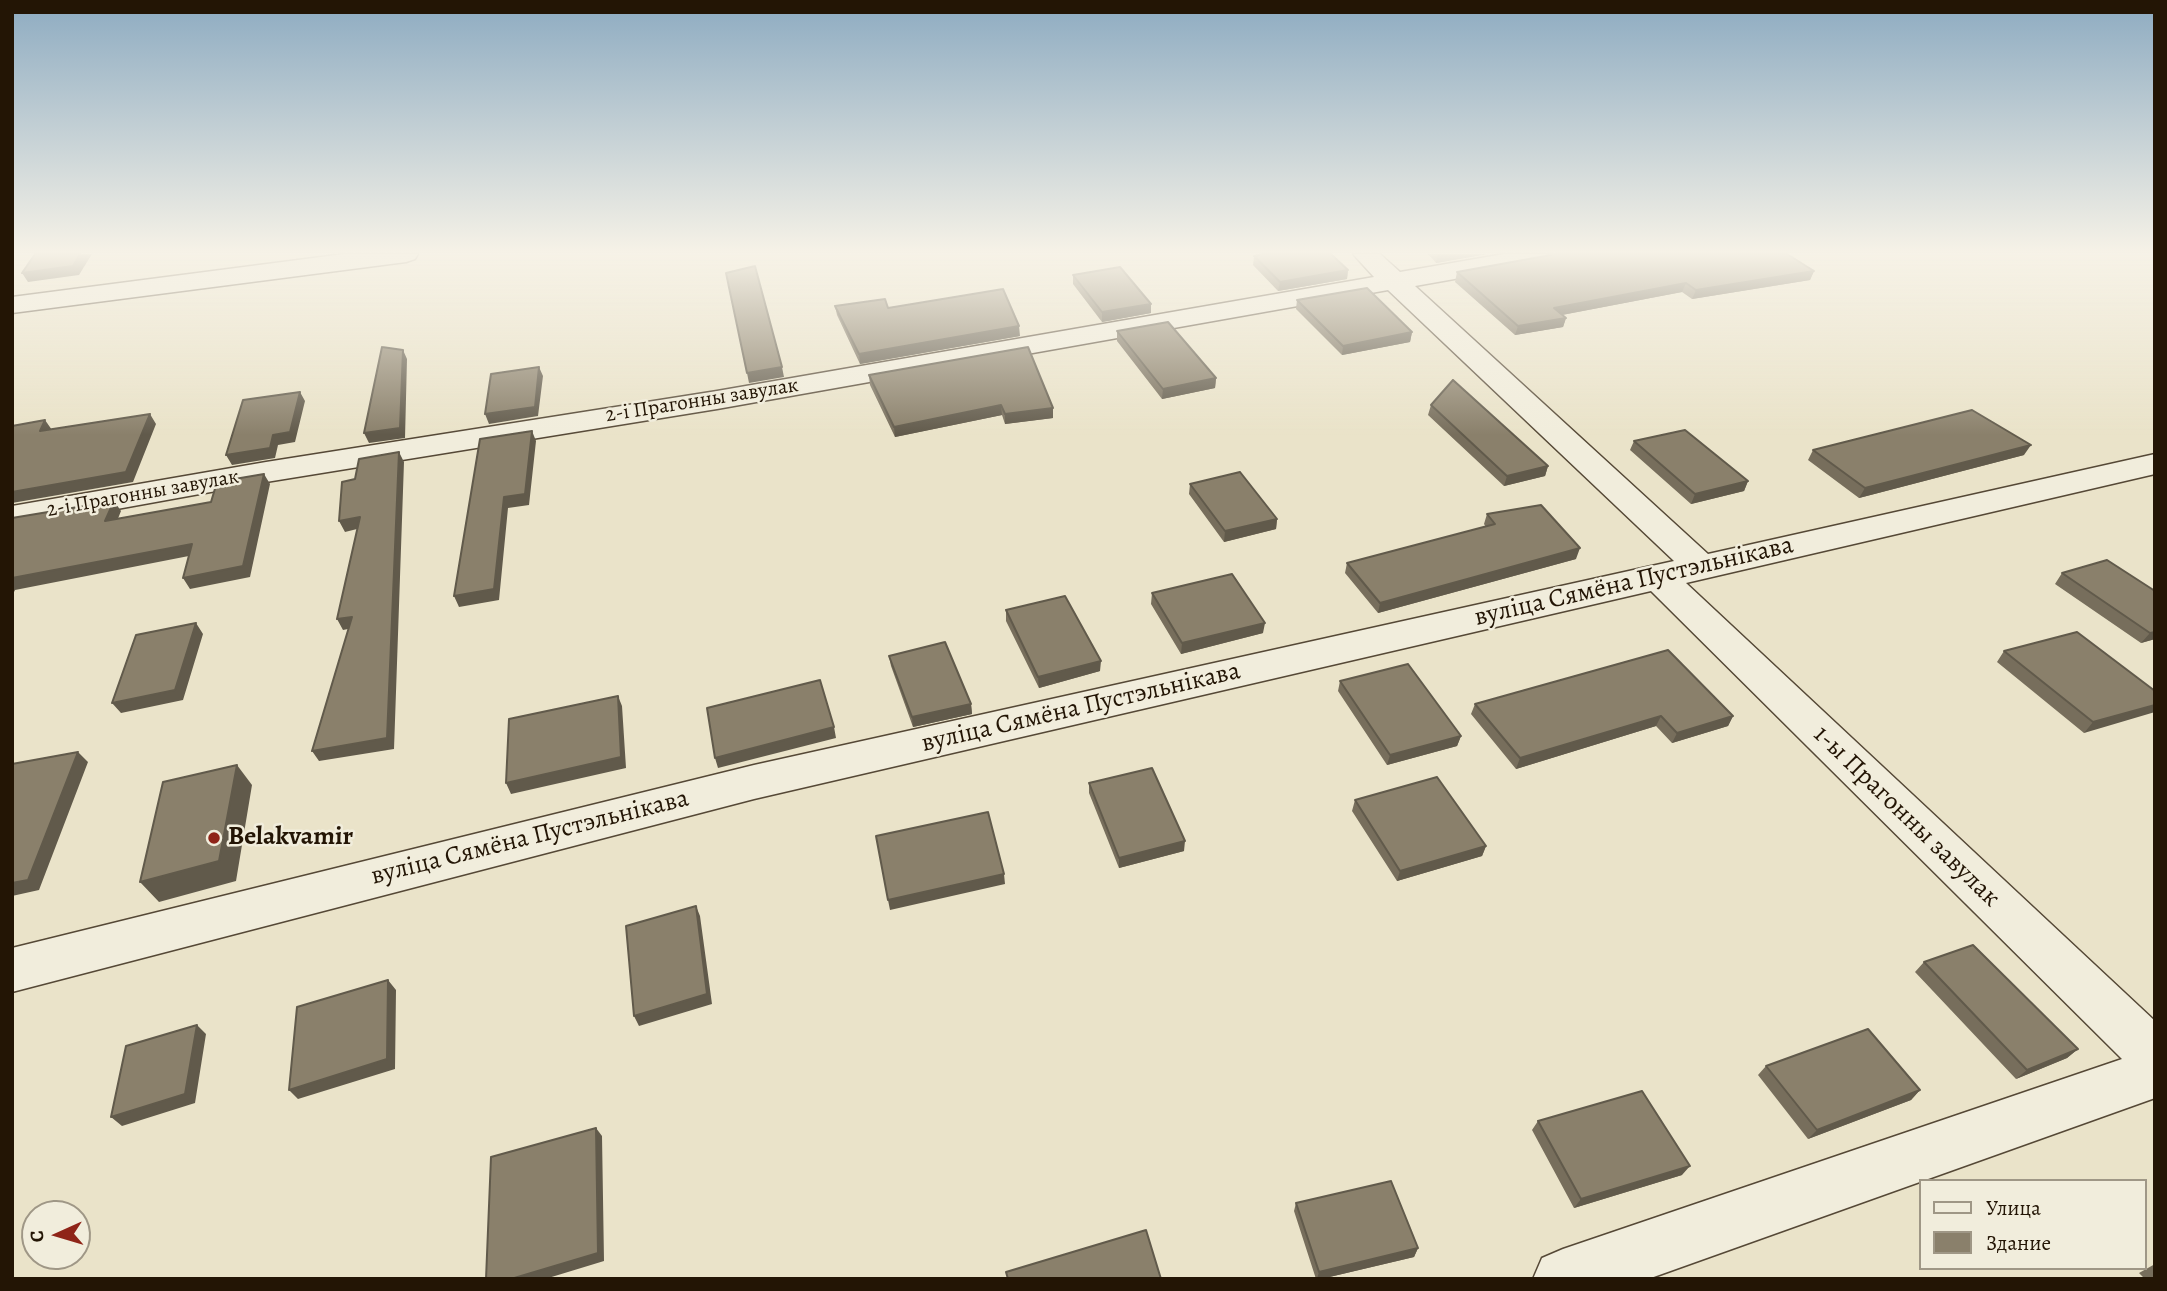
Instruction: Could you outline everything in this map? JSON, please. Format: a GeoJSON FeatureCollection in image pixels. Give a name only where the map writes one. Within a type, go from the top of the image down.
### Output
{"type":"FeatureCollection","features":[{"type":"Feature","properties":{"kind":"street","name":"2-і Прагонны завулак"},"geometry":{"type":"LineString","coordinates":[[12,517],[266,472],[717,400],[1203,314]]}},
{"type":"Feature","properties":{"kind":"street"},"geometry":{"type":"LineString","coordinates":[[1428,314],[1700,566]]}},
{"type":"Feature","properties":{"kind":"street","name":"вуліца Сямёна Пустэльнікава"},"geometry":{"type":"LineString","coordinates":[[12,970],[754,782],[2155,464]]}},
{"type":"Feature","properties":{"kind":"street","name":"1-ы Прагонны завулак"},"geometry":{"type":"LineString","coordinates":[[1658,577],[2155,1056]]}},
{"type":"Feature","properties":{"kind":"street"},"geometry":{"type":"LineString","coordinates":[[1563,1279],[2155,1073]]}},
{"type":"Feature","properties":{"kind":"building"},"geometry":{"type":"Polygon","coordinates":[[[735,314],[768,314],[782,367],[747,373],[735,314]]]}},
{"type":"Feature","properties":{"kind":"building"},"geometry":{"type":"Polygon","coordinates":[[[839,314],[1014,314],[1019,326],[859,354],[839,314]]]}},
{"type":"Feature","properties":{"kind":"building"},"geometry":{"type":"Polygon","coordinates":[[[1311,314],[1394,314],[1412,332],[1343,346],[1311,314]]]}},
{"type":"Feature","properties":{"kind":"building"},"geometry":{"type":"Polygon","coordinates":[[[1505,314],[1561,314],[1566,318],[1518,326],[1505,314]]]}},
{"type":"Feature","properties":{"kind":"building"},"geometry":{"type":"Polygon","coordinates":[[[1168,322],[1216,378],[1163,389],[1117,331],[1168,322]]]}},
{"type":"Feature","properties":{"kind":"building"},"geometry":{"type":"Polygon","coordinates":[[[382,347],[403,350],[400,428],[364,433],[382,347]]]}},
{"type":"Feature","properties":{"kind":"building"},"geometry":{"type":"Polygon","coordinates":[[[1028,347],[1053,408],[1005,414],[1001,405],[894,427],[869,375],[1028,347]]]}},
{"type":"Feature","properties":{"kind":"building"},"geometry":{"type":"Polygon","coordinates":[[[539,367],[535,407],[485,414],[491,374],[539,367]]]}},
{"type":"Feature","properties":{"kind":"building"},"geometry":{"type":"Polygon","coordinates":[[[1453,380],[1548,466],[1507,476],[1431,405],[1453,380]]]}},
{"type":"Feature","properties":{"kind":"building"},"geometry":{"type":"Polygon","coordinates":[[[300,392],[290,432],[273,435],[270,448],[226,455],[243,400],[300,392]]]}},
{"type":"Feature","properties":{"kind":"building"},"geometry":{"type":"Polygon","coordinates":[[[1972,410],[2031,445],[1865,488],[1813,450],[1972,410]]]}},
{"type":"Feature","properties":{"kind":"building"},"geometry":{"type":"Polygon","coordinates":[[[150,414],[126,472],[12,492],[12,426],[45,420],[40,431],[150,414]]]}},
{"type":"Feature","properties":{"kind":"building"},"geometry":{"type":"Polygon","coordinates":[[[1685,430],[1748,481],[1695,494],[1634,441],[1685,430]]]}},
{"type":"Feature","properties":{"kind":"building"},"geometry":{"type":"Polygon","coordinates":[[[532,431],[525,494],[504,497],[494,589],[454,596],[480,439],[532,431]]]}},
{"type":"Feature","properties":{"kind":"building"},"geometry":{"type":"Polygon","coordinates":[[[399,452],[387,738],[312,751],[352,617],[337,619],[360,517],[339,521],[342,482],[355,479],[359,459],[399,452]]]}},
{"type":"Feature","properties":{"kind":"building"},"geometry":{"type":"Polygon","coordinates":[[[1240,472],[1277,519],[1225,531],[1190,484],[1240,472]]]}},
{"type":"Feature","properties":{"kind":"building"},"geometry":{"type":"Polygon","coordinates":[[[264,474],[243,566],[183,578],[192,544],[12,578],[12,518],[114,501],[105,521],[211,502],[217,482],[264,474]]]}},
{"type":"Feature","properties":{"kind":"building"},"geometry":{"type":"Polygon","coordinates":[[[1541,505],[1580,548],[1380,603],[1347,563],[1495,524],[1487,514],[1541,505]]]}},
{"type":"Feature","properties":{"kind":"building"},"geometry":{"type":"Polygon","coordinates":[[[2107,560],[2155,591],[2155,632],[2150,633],[2062,573],[2107,560]]]}},
{"type":"Feature","properties":{"kind":"building"},"geometry":{"type":"Polygon","coordinates":[[[1232,574],[1265,623],[1182,643],[1152,593],[1232,574]]]}},
{"type":"Feature","properties":{"kind":"building"},"geometry":{"type":"Polygon","coordinates":[[[1065,596],[1101,661],[1038,677],[1006,610],[1065,596]]]}},
{"type":"Feature","properties":{"kind":"building"},"geometry":{"type":"Polygon","coordinates":[[[196,623],[175,690],[112,703],[136,635],[196,623]]]}},
{"type":"Feature","properties":{"kind":"building"},"geometry":{"type":"Polygon","coordinates":[[[2077,632],[2155,691],[2155,705],[2093,722],[2004,651],[2077,632]]]}},
{"type":"Feature","properties":{"kind":"building"},"geometry":{"type":"Polygon","coordinates":[[[945,642],[971,704],[912,717],[889,656],[945,642]]]}},
{"type":"Feature","properties":{"kind":"building"},"geometry":{"type":"Polygon","coordinates":[[[1668,650],[1733,716],[1677,733],[1661,716],[1520,758],[1475,704],[1668,650]]]}},
{"type":"Feature","properties":{"kind":"building"},"geometry":{"type":"Polygon","coordinates":[[[1408,664],[1461,736],[1390,755],[1340,681],[1408,664]]]}},
{"type":"Feature","properties":{"kind":"building"},"geometry":{"type":"Polygon","coordinates":[[[820,680],[834,727],[715,758],[707,708],[820,680]]]}},
{"type":"Feature","properties":{"kind":"building"},"geometry":{"type":"Polygon","coordinates":[[[618,696],[621,757],[506,783],[509,719],[618,696]]]}},
{"type":"Feature","properties":{"kind":"building"},"geometry":{"type":"Polygon","coordinates":[[[78,752],[28,880],[12,883],[12,764],[78,752]]]}},
{"type":"Feature","properties":{"kind":"building"},"geometry":{"type":"Polygon","coordinates":[[[237,765],[219,861],[140,882],[163,782],[237,765]]]}},
{"type":"Feature","properties":{"kind":"building"},"geometry":{"type":"Polygon","coordinates":[[[1152,768],[1185,841],[1119,858],[1089,783],[1152,768]]]}},
{"type":"Feature","properties":{"kind":"building"},"geometry":{"type":"Polygon","coordinates":[[[1437,777],[1486,846],[1400,871],[1355,800],[1437,777]]]}},
{"type":"Feature","properties":{"kind":"building"},"geometry":{"type":"Polygon","coordinates":[[[988,812],[1004,874],[888,900],[876,836],[988,812]]]}},
{"type":"Feature","properties":{"kind":"building"},"geometry":{"type":"Polygon","coordinates":[[[696,906],[707,994],[634,1016],[626,926],[696,906]]]}},
{"type":"Feature","properties":{"kind":"building"},"geometry":{"type":"Polygon","coordinates":[[[1973,945],[2078,1049],[2027,1070],[1924,962],[1973,945]]]}},
{"type":"Feature","properties":{"kind":"building"},"geometry":{"type":"Polygon","coordinates":[[[388,980],[387,1059],[289,1090],[297,1007],[388,980]]]}},
{"type":"Feature","properties":{"kind":"building"},"geometry":{"type":"Polygon","coordinates":[[[197,1025],[185,1094],[111,1117],[126,1046],[197,1025]]]}},
{"type":"Feature","properties":{"kind":"building"},"geometry":{"type":"Polygon","coordinates":[[[1868,1029],[1920,1090],[1817,1130],[1766,1066],[1868,1029]]]}},
{"type":"Feature","properties":{"kind":"building"},"geometry":{"type":"Polygon","coordinates":[[[1642,1091],[1690,1166],[1581,1199],[1538,1121],[1642,1091]]]}},
{"type":"Feature","properties":{"kind":"building"},"geometry":{"type":"Polygon","coordinates":[[[596,1128],[598,1253],[511,1279],[486,1279],[491,1157],[596,1128]]]}},
{"type":"Feature","properties":{"kind":"building"},"geometry":{"type":"Polygon","coordinates":[[[1391,1181],[1418,1248],[1319,1272],[1296,1203],[1391,1181]]]}},
{"type":"Feature","properties":{"kind":"building"},"geometry":{"type":"Polygon","coordinates":[[[1146,1230],[1161,1279],[1008,1279],[1006,1272],[1146,1230]]]}},
{"type":"Feature","properties":{"kind":"place","name":"Belakvamir"},"geometry":{"type":"Point","coordinates":[214,838]}}]}
